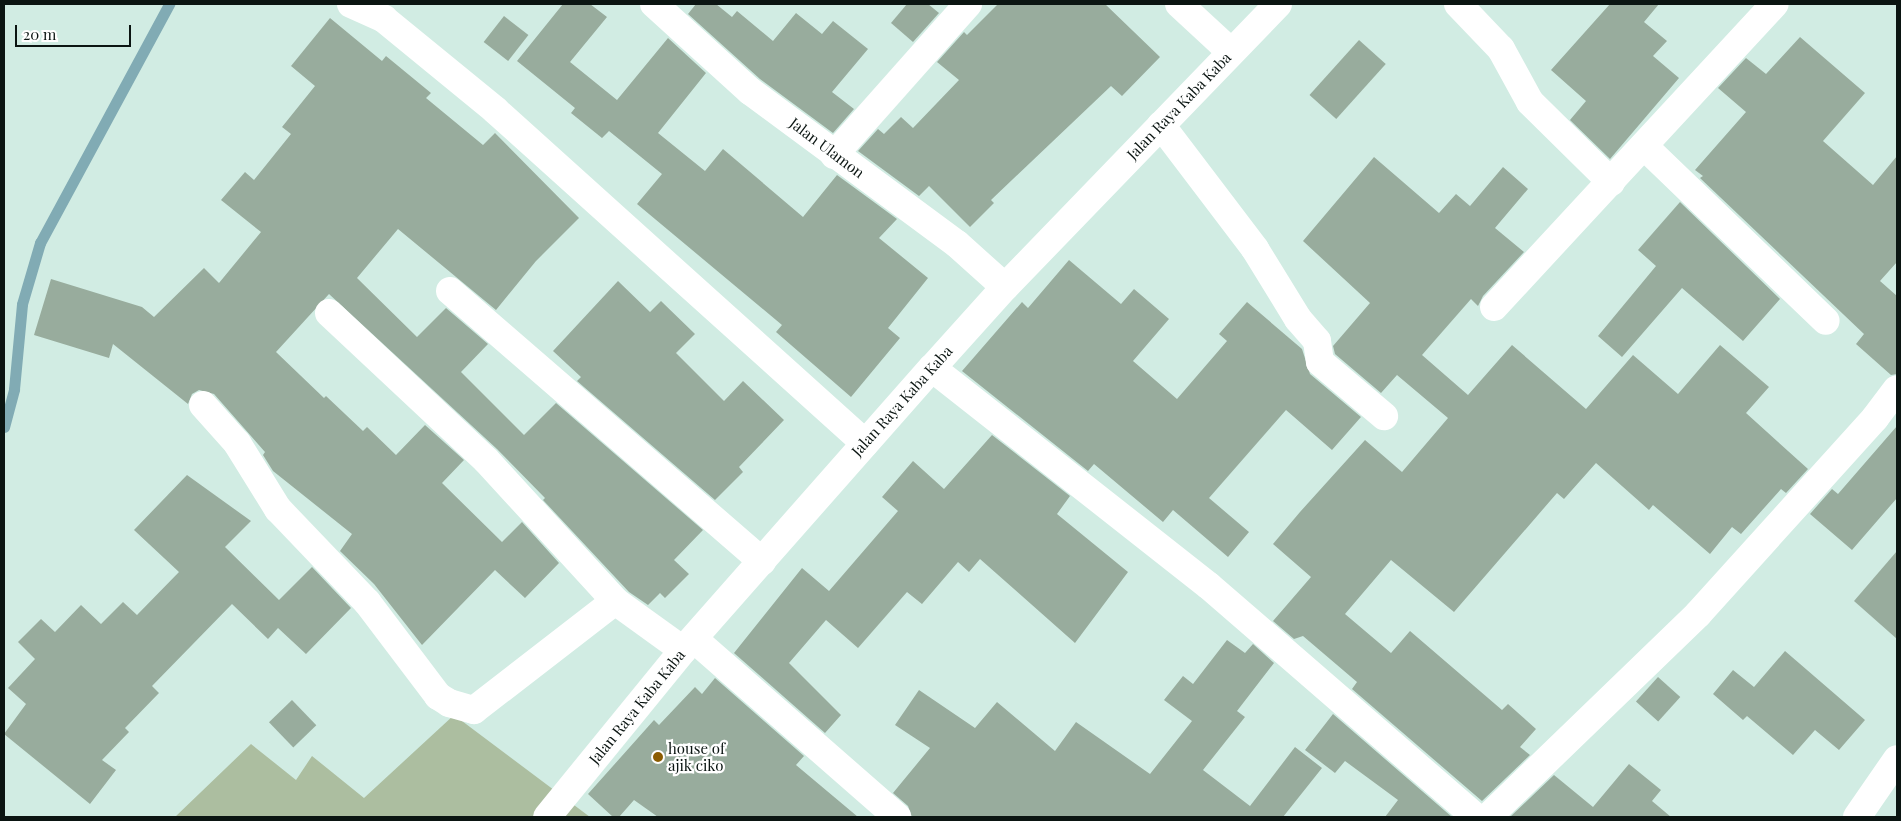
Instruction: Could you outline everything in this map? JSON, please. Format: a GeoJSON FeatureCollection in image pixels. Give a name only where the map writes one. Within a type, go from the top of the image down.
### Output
{"type":"FeatureCollection","features":[{"type":"Feature","properties":{"kind":"street"},"geometry":{"type":"LineString","coordinates":[[351,4],[384,18],[496,110],[866,443]]}},
{"type":"Feature","properties":{"kind":"street","name":"Jalan Ulamon"},"geometry":{"type":"LineString","coordinates":[[654,4],[750,91],[834,155],[957,244],[1005,287]]}},
{"type":"Feature","properties":{"kind":"street"},"geometry":{"type":"LineString","coordinates":[[834,155],[968,4]]}},
{"type":"Feature","properties":{"kind":"street"},"geometry":{"type":"LineString","coordinates":[[1179,4],[1232,52]]}},
{"type":"Feature","properties":{"kind":"street","name":"Jalan Raya Kaba Kaba"},"geometry":{"type":"LineString","coordinates":[[547,817],[688,645],[932,368],[1005,287],[1278,4]]}},
{"type":"Feature","properties":{"kind":"street"},"geometry":{"type":"LineString","coordinates":[[1458,4],[1501,49],[1530,102],[1611,182]]}},
{"type":"Feature","properties":{"kind":"street"},"geometry":{"type":"LineString","coordinates":[[1494,307],[1776,4]]}},
{"type":"Feature","properties":{"kind":"street"},"geometry":{"type":"LineString","coordinates":[[1161,125],[1255,249],[1298,319],[1317,342],[1320,362],[1384,416]]}},
{"type":"Feature","properties":{"kind":"street"},"geometry":{"type":"LineString","coordinates":[[1644,146],[1826,321]]}},
{"type":"Feature","properties":{"kind":"street"},"geometry":{"type":"LineString","coordinates":[[450,291],[762,561]]}},
{"type":"Feature","properties":{"kind":"street"},"geometry":{"type":"LineString","coordinates":[[329,313],[499,473],[615,601],[688,645],[897,817]]}},
{"type":"Feature","properties":{"kind":"street"},"geometry":{"type":"LineString","coordinates":[[932,368],[1209,586],[1476,817]]}},
{"type":"Feature","properties":{"kind":"street"},"geometry":{"type":"LineString","coordinates":[[1488,817],[1698,614],[1875,418],[1897,389]]}},
{"type":"Feature","properties":{"kind":"street"},"geometry":{"type":"LineString","coordinates":[[203,405],[237,443],[278,509],[367,602],[438,696],[450,704],[474,710],[615,601]]}},
{"type":"Feature","properties":{"kind":"street"},"geometry":{"type":"LineString","coordinates":[[1857,817],[1897,760]]}},
{"type":"Feature","properties":{"kind":"green space"},"geometry":{"type":"Polygon","coordinates":[[[454,715],[590,817],[175,817],[251,744],[296,780],[312,756],[364,798],[454,715]]]}},
{"type":"Feature","properties":{"kind":"building"},"geometry":{"type":"Polygon","coordinates":[[[563,4],[590,4],[607,17],[570,62],[617,100],[668,38],[706,73],[658,133],[705,171],[723,149],[803,217],[837,175],[897,219],[879,238],[928,278],[888,328],[900,338],[851,397],[776,332],[782,325],[637,204],[662,174],[609,131],[602,138],[571,113],[575,108],[517,61],[563,4]]]}},
{"type":"Feature","properties":{"kind":"building"},"geometry":{"type":"Polygon","coordinates":[[[696,4],[716,4],[732,17],[737,11],[773,41],[796,13],[822,34],[833,21],[868,49],[832,92],[854,109],[833,133],[760,79],[688,14],[696,4]]]}},
{"type":"Feature","properties":{"kind":"building"},"geometry":{"type":"Polygon","coordinates":[[[907,4],[928,4],[939,13],[913,42],[891,23],[907,4]]]}},
{"type":"Feature","properties":{"kind":"building"},"geometry":{"type":"Polygon","coordinates":[[[998,4],[1105,4],[1160,57],[1122,96],[1111,86],[991,200],[994,203],[970,227],[929,186],[919,196],[858,151],[878,129],[884,134],[901,117],[913,128],[959,80],[937,62],[964,32],[967,35],[998,4]]]}},
{"type":"Feature","properties":{"kind":"building"},"geometry":{"type":"Polygon","coordinates":[[[1610,4],[1659,4],[1644,22],[1667,41],[1653,56],[1679,78],[1610,159],[1570,120],[1586,101],[1551,70],[1610,4]]]}},
{"type":"Feature","properties":{"kind":"building"},"geometry":{"type":"Polygon","coordinates":[[[504,16],[528,35],[508,61],[484,42],[504,16]]]}},
{"type":"Feature","properties":{"kind":"building"},"geometry":{"type":"Polygon","coordinates":[[[330,18],[382,61],[386,56],[431,93],[426,98],[483,145],[495,133],[579,218],[536,261],[496,310],[398,229],[357,278],[417,337],[446,308],[488,344],[461,372],[524,435],[556,403],[703,530],[674,560],[689,574],[665,598],[660,593],[648,605],[629,592],[543,500],[545,498],[497,449],[329,294],[276,352],[324,398],[326,396],[363,431],[367,427],[396,455],[425,425],[464,460],[442,483],[502,542],[522,522],[559,563],[525,598],[495,570],[422,645],[374,584],[340,551],[352,534],[273,471],[263,455],[265,452],[214,394],[199,390],[192,394],[188,404],[113,344],[109,358],[34,335],[51,279],[142,307],[154,317],[204,268],[219,283],[261,232],[221,200],[245,172],[254,180],[291,134],[282,127],[315,86],[291,66],[330,18]]]}},
{"type":"Feature","properties":{"kind":"building"},"geometry":{"type":"Polygon","coordinates":[[[1800,37],[1865,93],[1823,141],[1873,185],[1897,156],[1897,262],[1880,281],[1897,296],[1897,374],[1891,375],[1856,344],[1864,334],[1700,178],[1703,176],[1695,170],[1746,112],[1718,88],[1746,58],[1766,74],[1800,37]]]}},
{"type":"Feature","properties":{"kind":"building"},"geometry":{"type":"Polygon","coordinates":[[[1359,40],[1386,64],[1336,119],[1309,95],[1359,40]]]}},
{"type":"Feature","properties":{"kind":"building"},"geometry":{"type":"Polygon","coordinates":[[[1374,157],[1439,213],[1456,194],[1470,206],[1503,167],[1528,189],[1495,228],[1524,252],[1483,296],[1478,306],[1471,299],[1422,355],[1468,395],[1512,345],[1586,409],[1633,355],[1678,394],[1720,345],[1769,387],[1746,413],[1808,469],[1786,493],[1781,489],[1741,534],[1732,527],[1710,554],[1653,505],[1649,510],[1596,463],[1564,499],[1557,493],[1454,612],[1391,560],[1345,614],[1391,653],[1410,631],[1502,710],[1508,704],[1536,729],[1520,747],[1530,755],[1482,801],[1352,689],[1357,682],[1303,636],[1294,639],[1273,621],[1311,577],[1273,544],[1300,512],[1365,440],[1402,472],[1448,418],[1397,375],[1381,393],[1335,354],[1333,346],[1370,303],[1303,241],[1374,157]]]}},
{"type":"Feature","properties":{"kind":"building"},"geometry":{"type":"Polygon","coordinates":[[[1680,202],[1780,299],[1743,341],[1682,288],[1622,357],[1598,336],[1656,266],[1638,250],[1680,202]]]}},
{"type":"Feature","properties":{"kind":"building"},"geometry":{"type":"Polygon","coordinates":[[[1069,260],[1121,304],[1134,289],[1169,319],[1133,361],[1177,399],[1227,341],[1219,334],[1247,302],[1302,349],[1310,374],[1361,417],[1332,450],[1286,410],[1209,498],[1249,532],[1228,557],[1173,510],[1163,522],[1094,464],[1088,471],[962,371],[1022,302],[1028,308],[1069,260]]]}},
{"type":"Feature","properties":{"kind":"building"},"geometry":{"type":"Polygon","coordinates":[[[618,281],[650,312],[661,301],[695,334],[676,353],[724,401],[743,381],[784,420],[739,467],[743,472],[715,500],[577,381],[581,377],[553,351],[618,281]]]}},
{"type":"Feature","properties":{"kind":"building"},"geometry":{"type":"Polygon","coordinates":[[[1897,426],[1897,498],[1852,550],[1810,514],[1832,489],[1838,494],[1897,426]]]}},
{"type":"Feature","properties":{"kind":"building"},"geometry":{"type":"Polygon","coordinates":[[[992,435],[1070,496],[1057,514],[1128,572],[1075,643],[980,559],[969,572],[958,562],[922,604],[907,592],[858,648],[826,620],[789,663],[841,715],[825,733],[734,653],[802,568],[829,591],[898,511],[882,497],[913,461],[944,489],[992,435]]]}},
{"type":"Feature","properties":{"kind":"building"},"geometry":{"type":"Polygon","coordinates":[[[187,475],[251,521],[225,547],[279,600],[312,567],[351,608],[306,654],[278,628],[268,639],[232,604],[152,686],[159,693],[125,728],[129,732],[102,760],[116,770],[90,804],[4,734],[26,704],[8,688],[35,659],[18,642],[41,619],[55,632],[81,605],[101,624],[123,602],[137,615],[179,572],[134,530],[187,475]]]}},
{"type":"Feature","properties":{"kind":"building"},"geometry":{"type":"Polygon","coordinates":[[[1897,551],[1897,639],[1854,601],[1897,551]]]}},
{"type":"Feature","properties":{"kind":"building"},"geometry":{"type":"Polygon","coordinates":[[[1227,640],[1245,653],[1253,644],[1274,663],[1237,711],[1245,717],[1203,770],[1250,806],[1295,747],[1322,768],[1283,817],[912,817],[908,806],[893,793],[930,748],[895,725],[919,690],[975,728],[997,702],[1055,751],[1076,722],[1150,774],[1192,721],[1164,700],[1183,676],[1193,684],[1227,640]]]}},
{"type":"Feature","properties":{"kind":"building"},"geometry":{"type":"Polygon","coordinates":[[[1785,651],[1865,720],[1839,750],[1815,730],[1793,755],[1747,716],[1743,720],[1713,694],[1733,670],[1754,687],[1785,651]]]}},
{"type":"Feature","properties":{"kind":"building"},"geometry":{"type":"Polygon","coordinates":[[[1658,677],[1680,697],[1658,722],[1636,702],[1658,677]]]}},
{"type":"Feature","properties":{"kind":"building"},"geometry":{"type":"Polygon","coordinates":[[[715,678],[804,756],[796,765],[858,817],[658,817],[634,800],[619,817],[613,817],[588,794],[654,720],[659,725],[695,687],[702,694],[715,678]]]}},
{"type":"Feature","properties":{"kind":"building"},"geometry":{"type":"Polygon","coordinates":[[[292,700],[316,725],[293,747],[269,722],[292,700]]]}},
{"type":"Feature","properties":{"kind":"building"},"geometry":{"type":"Polygon","coordinates":[[[1333,714],[1452,817],[1385,817],[1398,800],[1345,761],[1335,773],[1305,750],[1333,714]]]}},
{"type":"Feature","properties":{"kind":"building"},"geometry":{"type":"Polygon","coordinates":[[[1629,764],[1661,790],[1652,801],[1671,817],[1510,817],[1554,775],[1593,807],[1629,764]]]}},
{"type":"Feature","properties":{"kind":"waterway"},"geometry":{"type":"LineString","coordinates":[[4,427],[14,389],[22,304],[40,243],[169,4]]}},
{"type":"Feature","properties":{"kind":"place","name":"house of ajik ciko"},"geometry":{"type":"Point","coordinates":[658,757]}}]}
